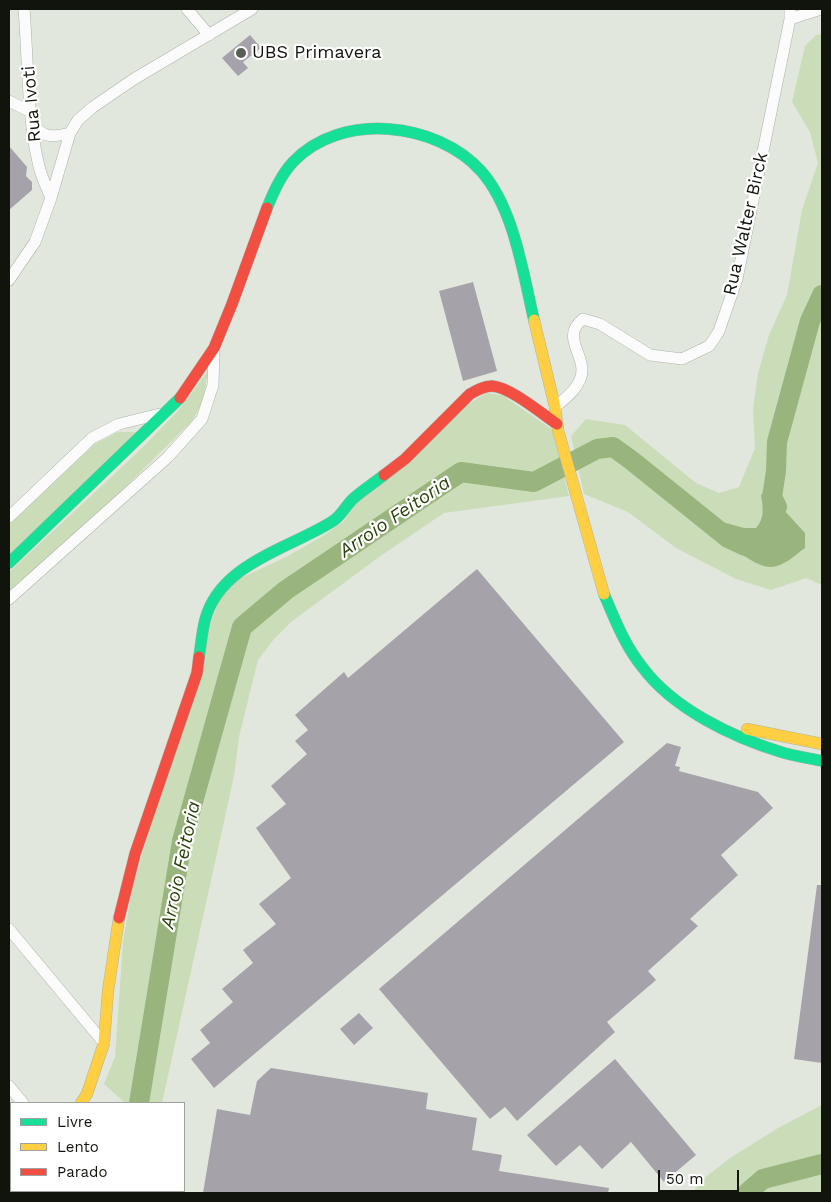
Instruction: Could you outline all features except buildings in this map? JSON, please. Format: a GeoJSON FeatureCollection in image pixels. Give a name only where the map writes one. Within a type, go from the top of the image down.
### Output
{"type":"FeatureCollection","features":[{"type":"Feature","properties":{"kind":"main road"},"geometry":{"type":"LineString","coordinates":[[9,563],[182,396],[214,348],[276,186],[293,162],[311,147],[330,137],[345,133],[379,128],[402,130],[424,135],[446,144],[465,156],[482,172],[496,194],[511,225],[575,495],[601,587],[626,644],[643,669],[668,695],[700,716],[745,740],[783,753],[822,761]]}},
{"type":"Feature","properties":{"kind":"main road"},"geometry":{"type":"LineString","coordinates":[[82,1102],[87,1094],[104,1043],[108,991],[119,915],[135,854],[197,673],[205,619],[216,594],[235,574],[257,560],[294,543],[336,519],[353,499],[405,459],[470,394],[483,387],[495,386],[518,398],[558,427]]}},
{"type":"Feature","properties":{"kind":"main road"},"geometry":{"type":"LineString","coordinates":[[700,716],[761,733],[822,744]]}},
{"type":"Feature","properties":{"kind":"street","name":"Rua Ivoti"},"geometry":{"type":"LineString","coordinates":[[24,9],[31,112],[37,161],[51,198]]}},
{"type":"Feature","properties":{"kind":"street"},"geometry":{"type":"LineString","coordinates":[[186,9],[209,35]]}},
{"type":"Feature","properties":{"kind":"street"},"geometry":{"type":"LineString","coordinates":[[9,280],[35,242],[51,198],[70,132],[78,120],[92,107],[150,69],[252,9]]}},
{"type":"Feature","properties":{"kind":"street"},"geometry":{"type":"LineString","coordinates":[[790,14],[821,9]]}},
{"type":"Feature","properties":{"kind":"street","name":"Rua Walter Birck"},"geometry":{"type":"LineString","coordinates":[[555,407],[569,395],[578,383],[582,370],[574,336],[576,324],[582,319],[600,324],[650,355],[682,359],[709,346],[719,331],[737,279],[790,14]]}},
{"type":"Feature","properties":{"kind":"street"},"geometry":{"type":"LineString","coordinates":[[9,101],[31,112]]}},
{"type":"Feature","properties":{"kind":"street"},"geometry":{"type":"LineString","coordinates":[[33,124],[43,135],[53,136],[70,132]]}},
{"type":"Feature","properties":{"kind":"street"},"geometry":{"type":"LineString","coordinates":[[9,599],[168,457],[202,419],[212,385],[214,348]]}},
{"type":"Feature","properties":{"kind":"street"},"geometry":{"type":"LineString","coordinates":[[9,517],[92,438],[118,424],[164,413]]}},
{"type":"Feature","properties":{"kind":"street"},"geometry":{"type":"LineString","coordinates":[[9,929],[104,1043]]}},
{"type":"Feature","properties":{"kind":"street"},"geometry":{"type":"LineString","coordinates":[[9,1086],[22,1102]]}},
{"type":"Feature","properties":{"kind":"shaded area"},"geometry":{"type":"Polygon","coordinates":[[[822,34],[822,585],[806,578],[771,590],[736,579],[676,548],[628,512],[584,494],[571,436],[586,419],[625,425],[696,483],[719,493],[739,487],[755,448],[753,409],[758,373],[769,335],[787,295],[802,210],[818,163],[810,132],[792,102],[805,46],[816,35],[822,34]]]}},
{"type":"Feature","properties":{"kind":"shaded area"},"geometry":{"type":"Polygon","coordinates":[[[208,371],[203,401],[192,421],[117,495],[9,594],[9,572],[138,452],[177,412],[208,371]]]}},
{"type":"Feature","properties":{"kind":"shaded area"},"geometry":{"type":"Polygon","coordinates":[[[486,393],[502,395],[553,430],[569,496],[444,513],[379,557],[291,622],[274,639],[258,660],[239,737],[234,776],[162,1102],[124,1102],[104,1084],[115,1057],[123,942],[132,889],[210,624],[221,597],[239,579],[286,557],[323,536],[344,521],[355,505],[464,407],[486,393]]]}},
{"type":"Feature","properties":{"kind":"shaded area"},"geometry":{"type":"Polygon","coordinates":[[[118,432],[138,432],[9,557],[9,524],[95,444],[118,432]]]}},
{"type":"Feature","properties":{"kind":"shaded area"},"geometry":{"type":"Polygon","coordinates":[[[774,482],[772,497],[805,533],[805,548],[785,563],[770,567],[755,562],[735,549],[713,526],[712,519],[744,528],[756,528],[762,516],[761,495],[774,482]]]}},
{"type":"Feature","properties":{"kind":"shaded area"},"geometry":{"type":"Polygon","coordinates":[[[822,1105],[822,1193],[692,1193],[707,1176],[730,1158],[778,1128],[822,1105]]]}},
{"type":"Feature","properties":{"kind":"waterway","name":"Arroio Feitoria"},"geometry":{"type":"LineString","coordinates":[[777,507],[772,497],[776,471],[777,442],[810,321],[822,295]]}},
{"type":"Feature","properties":{"kind":"waterway","name":"Arroio Feitoria"},"geometry":{"type":"LineString","coordinates":[[139,1102],[182,841],[242,627],[286,590],[461,472],[534,482],[597,449],[613,447],[728,538],[745,546]]}},
{"type":"Feature","properties":{"kind":"waterway","name":"Arroio Feitoria"},"geometry":{"type":"LineString","coordinates":[[747,1193],[763,1179],[822,1164]]}},
{"type":"Feature","properties":{"kind":"traffic: fast"},"geometry":{"type":"LineString","coordinates":[[267,208],[281,178],[293,162],[313,146],[336,135],[362,130],[389,129],[415,133],[440,142],[462,154],[481,171],[502,203],[516,242],[534,320]]}},
{"type":"Feature","properties":{"kind":"traffic: fast"},"geometry":{"type":"LineString","coordinates":[[9,563],[180,398]]}},
{"type":"Feature","properties":{"kind":"traffic: fast"},"geometry":{"type":"LineString","coordinates":[[199,657],[205,620],[213,601],[225,584],[240,571],[258,560],[333,521],[354,498],[384,475]]}},
{"type":"Feature","properties":{"kind":"traffic: fast"},"geometry":{"type":"LineString","coordinates":[[604,594],[631,651],[643,668],[656,683],[687,709],[724,730],[762,746],[822,761]]}},
{"type":"Feature","properties":{"kind":"traffic: slow"},"geometry":{"type":"LineString","coordinates":[[534,320],[555,407],[558,430],[604,594]]}},
{"type":"Feature","properties":{"kind":"traffic: slow"},"geometry":{"type":"LineString","coordinates":[[747,729],[822,744]]}},
{"type":"Feature","properties":{"kind":"traffic: slow"},"geometry":{"type":"LineString","coordinates":[[82,1102],[87,1094],[104,1043],[108,991],[119,918]]}},
{"type":"Feature","properties":{"kind":"traffic: jam"},"geometry":{"type":"LineString","coordinates":[[180,398],[214,348],[267,208]]}},
{"type":"Feature","properties":{"kind":"traffic: jam"},"geometry":{"type":"LineString","coordinates":[[384,475],[405,459],[470,394],[483,387],[492,386],[508,391],[557,424]]}},
{"type":"Feature","properties":{"kind":"traffic: jam"},"geometry":{"type":"LineString","coordinates":[[119,918],[135,854],[197,673],[199,657]]}},
{"type":"Feature","properties":{"kind":"place","name":"UBS Primavera"},"geometry":{"type":"Point","coordinates":[241,53]}}]}
